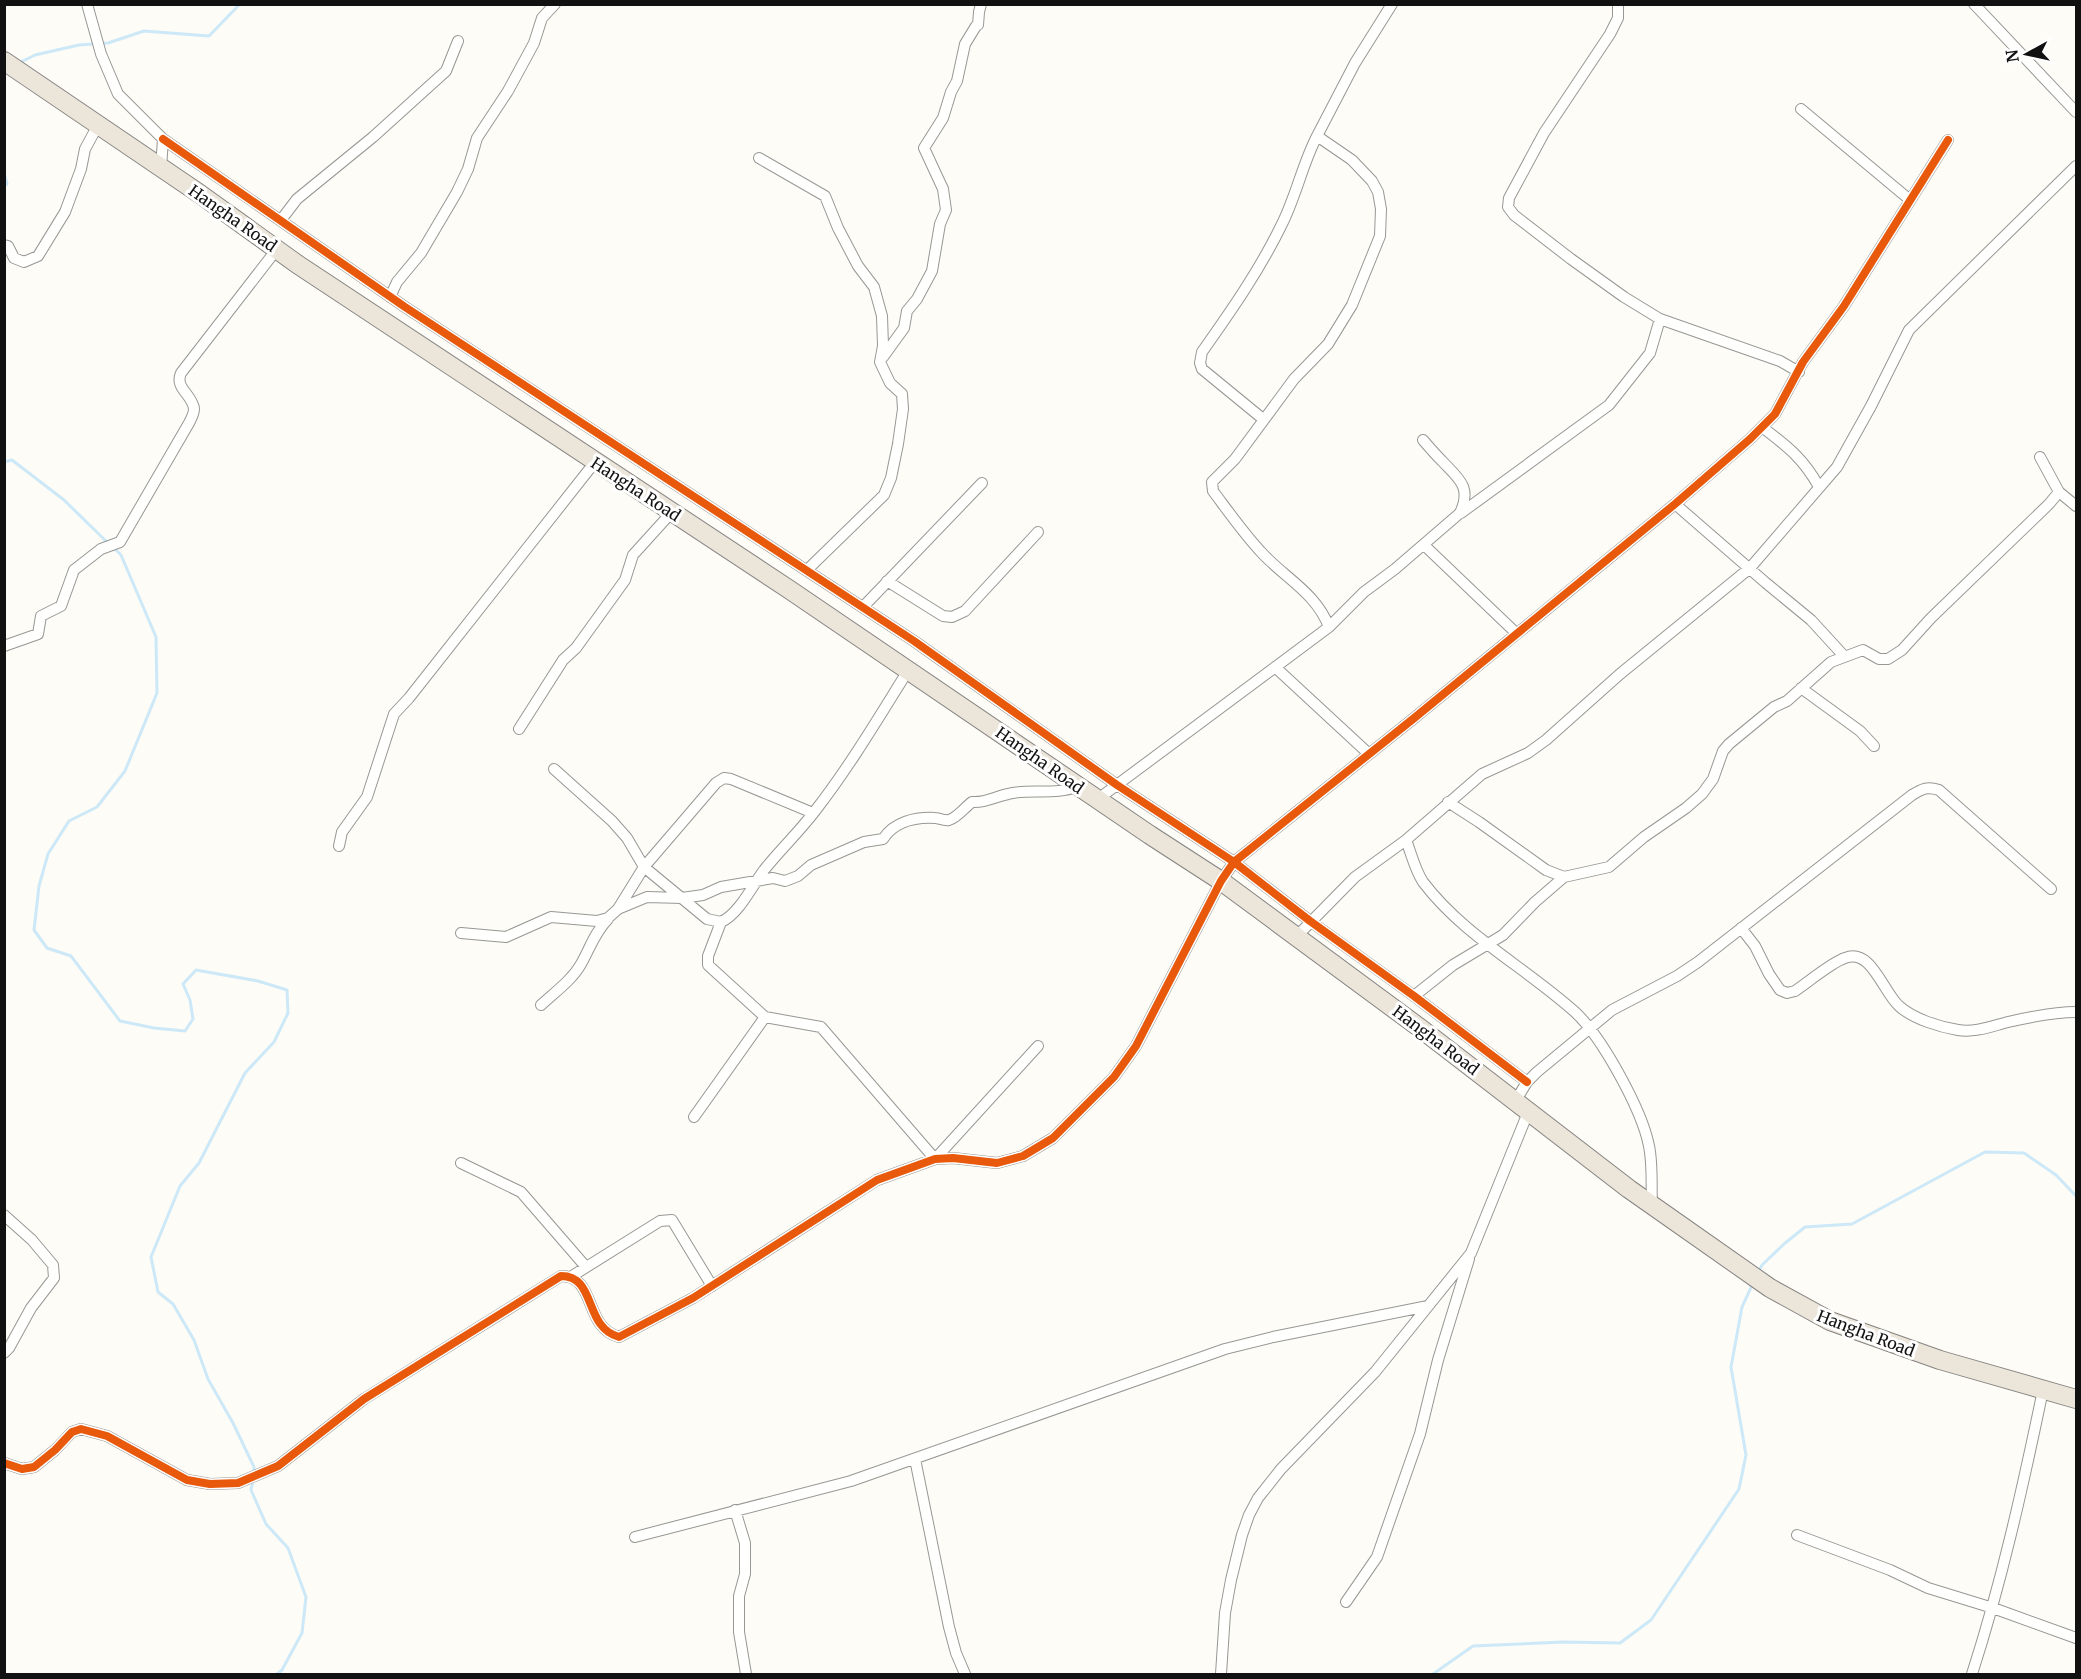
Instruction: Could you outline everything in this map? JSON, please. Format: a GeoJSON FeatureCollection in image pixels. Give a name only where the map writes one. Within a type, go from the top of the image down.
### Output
{"type":"FeatureCollection","features":[{"type":"Feature","properties":{"kind":"highway","name":"Hangha Road"},"geometry":{"type":"LineString","coordinates":[[4,61],[297,264],[909,669],[1098,800],[1221,881],[1522,1105],[1652,1206],[1770,1288],[1830,1321],[1924,1355],[2076,1399]]}},
{"type":"Feature","properties":{"kind":"street"},"geometry":{"type":"LineString","coordinates":[[87,4],[101,54],[118,93],[163,139],[390,297],[914,641],[1117,785],[1234,862],[1527,1082]]}},
{"type":"Feature","properties":{"kind":"street"},"geometry":{"type":"LineString","coordinates":[[390,297],[397,282],[421,253],[458,192],[477,138],[508,91],[534,43],[542,18],[555,4]]}},
{"type":"Feature","properties":{"kind":"street"},"geometry":{"type":"LineString","coordinates":[[881,359],[904,328],[907,311],[917,299],[932,271],[940,224],[946,210],[942,189],[924,148],[943,118],[957,81],[965,44],[978,25],[981,4]]}},
{"type":"Feature","properties":{"kind":"street"},"geometry":{"type":"LineString","coordinates":[[1263,419],[1202,369],[1200,363],[1202,352],[1248,288],[1282,225],[1306,157],[1355,63],[1392,4]]}},
{"type":"Feature","properties":{"kind":"street"},"geometry":{"type":"LineString","coordinates":[[1618,4],[1618,18],[1610,34],[1544,133],[1509,198],[1508,207],[1514,215],[1570,259],[1660,319],[1780,361],[1799,372]]}},
{"type":"Feature","properties":{"kind":"street"},"geometry":{"type":"LineString","coordinates":[[1974,4],[2076,112]]}},
{"type":"Feature","properties":{"kind":"street"},"geometry":{"type":"LineString","coordinates":[[280,220],[297,199],[374,136],[446,71],[458,41]]}},
{"type":"Feature","properties":{"kind":"street"},"geometry":{"type":"LineString","coordinates":[[1801,109],[1910,200]]}},
{"type":"Feature","properties":{"kind":"street"},"geometry":{"type":"LineString","coordinates":[[4,245],[8,246],[14,258],[24,262],[38,256],[65,212],[81,169],[85,149],[98,125]]}},
{"type":"Feature","properties":{"kind":"street"},"geometry":{"type":"LineString","coordinates":[[1317,136],[1352,160],[1372,181],[1378,192],[1381,208],[1380,236],[1352,305],[1328,344],[1308,363],[1263,419],[1235,459],[1212,482],[1213,491],[1262,553],[1303,588],[1317,604],[1329,627]]}},
{"type":"Feature","properties":{"kind":"street"},"geometry":{"type":"LineString","coordinates":[[161,168],[163,139]]}},
{"type":"Feature","properties":{"kind":"street"},"geometry":{"type":"LineString","coordinates":[[572,1276],[579,1281],[599,1323],[609,1334],[619,1336],[693,1298],[877,1180],[935,1159],[953,1158],[997,1163],[1023,1156],[1053,1138],[1114,1077],[1136,1046],[1221,881],[1234,862],[1675,504],[1775,414],[1803,362],[1844,306],[1948,140]]}},
{"type":"Feature","properties":{"kind":"street"},"geometry":{"type":"LineString","coordinates":[[759,158],[825,196],[838,228],[858,266],[874,287],[882,315],[883,346],[880,363],[890,382],[902,394],[903,409],[891,478],[884,495],[807,570]]}},
{"type":"Feature","properties":{"kind":"street"},"geometry":{"type":"LineString","coordinates":[[1296,937],[1355,877],[1406,840],[1482,774],[1528,753],[1546,740],[1620,674],[1749,568],[1837,467],[1909,330],[2076,166]]}},
{"type":"Feature","properties":{"kind":"street"},"geometry":{"type":"LineString","coordinates":[[4,646],[38,634],[41,616],[61,606],[74,570],[101,549],[120,542],[193,413],[193,405],[179,385],[178,378],[277,249]]}},
{"type":"Feature","properties":{"kind":"street"},"geometry":{"type":"LineString","coordinates":[[1098,800],[1329,627],[1364,592],[1424,545],[1460,513],[1609,405],[1650,353],[1660,319]]}},
{"type":"Feature","properties":{"kind":"street"},"geometry":{"type":"LineString","coordinates":[[1762,427],[1791,449],[1809,468],[1819,487]]}},
{"type":"Feature","properties":{"kind":"street"},"geometry":{"type":"LineString","coordinates":[[1423,440],[1461,482],[1465,492],[1460,513]]}},
{"type":"Feature","properties":{"kind":"street"},"geometry":{"type":"LineString","coordinates":[[2040,457],[2059,492],[2076,506]]}},
{"type":"Feature","properties":{"kind":"street"},"geometry":{"type":"LineString","coordinates":[[339,846],[342,832],[366,797],[394,714],[595,462]]}},
{"type":"Feature","properties":{"kind":"street"},"geometry":{"type":"LineString","coordinates":[[862,607],[982,483]]}},
{"type":"Feature","properties":{"kind":"street"},"geometry":{"type":"LineString","coordinates":[[1414,996],[1454,965],[1503,935],[1563,877],[1609,867],[1644,837],[1686,808],[1702,794],[1713,779],[1723,751],[1729,744],[1787,700],[1831,662],[1863,650],[1879,659],[1888,659],[1902,650],[1931,618],[2059,492]]}},
{"type":"Feature","properties":{"kind":"street"},"geometry":{"type":"LineString","coordinates":[[1675,504],[1811,620],[1845,656]]}},
{"type":"Feature","properties":{"kind":"street"},"geometry":{"type":"LineString","coordinates":[[519,729],[563,660],[576,648],[625,580],[633,555],[672,512]]}},
{"type":"Feature","properties":{"kind":"street"},"geometry":{"type":"LineString","coordinates":[[887,581],[943,616],[952,617],[965,611],[1038,532]]}},
{"type":"Feature","properties":{"kind":"street"},"geometry":{"type":"LineString","coordinates":[[1424,545],[1516,633]]}},
{"type":"Feature","properties":{"kind":"street"},"geometry":{"type":"LineString","coordinates":[[1275,668],[1369,754]]}},
{"type":"Feature","properties":{"kind":"street"},"geometry":{"type":"LineString","coordinates":[[554,769],[612,821],[627,838],[644,867],[707,919],[721,922],[728,919],[735,911],[755,882],[813,813],[848,766],[909,669]]}},
{"type":"Feature","properties":{"kind":"street"},"geometry":{"type":"LineString","coordinates":[[1801,688],[1860,731],[1874,746]]}},
{"type":"Feature","properties":{"kind":"street"},"geometry":{"type":"LineString","coordinates":[[541,1005],[570,978],[581,964],[598,928],[618,909],[644,867],[716,783],[724,778],[731,779],[813,813]]}},
{"type":"Feature","properties":{"kind":"street"},"geometry":{"type":"LineString","coordinates":[[618,909],[647,897],[682,898],[703,895],[722,887],[773,878],[785,881],[798,876],[811,865],[864,842],[884,839],[888,832],[904,821],[934,818],[948,820],[954,818],[972,802],[984,803],[1004,794],[1020,791],[1068,790],[1078,786]]}},
{"type":"Feature","properties":{"kind":"street"},"geometry":{"type":"LineString","coordinates":[[1346,1602],[1377,1557],[1420,1434],[1438,1360],[1471,1253],[1522,1105],[1527,1082],[1612,1010],[1677,976],[1912,795],[1929,787],[1939,790],[2051,889]]}},
{"type":"Feature","properties":{"kind":"street"},"geometry":{"type":"LineString","coordinates":[[1448,802],[1546,870],[1563,877]]}},
{"type":"Feature","properties":{"kind":"street"},"geometry":{"type":"LineString","coordinates":[[1406,840],[1422,880],[1459,921],[1558,998],[1590,1028],[1616,1069],[1649,1146],[1652,1206]]}},
{"type":"Feature","properties":{"kind":"street"},"geometry":{"type":"LineString","coordinates":[[461,933],[506,937],[551,917],[597,921],[608,918]]}},
{"type":"Feature","properties":{"kind":"street"},"geometry":{"type":"LineString","coordinates":[[721,922],[708,956],[708,965],[765,1017],[821,1027],[935,1159]]}},
{"type":"Feature","properties":{"kind":"street"},"geometry":{"type":"LineString","coordinates":[[1741,928],[1755,946],[1780,990],[1787,993],[1795,991],[1845,957],[1857,956],[1865,960],[1899,1007],[1913,1015],[1959,1030],[1972,1031],[2061,1012],[2076,1012]]}},
{"type":"Feature","properties":{"kind":"street"},"geometry":{"type":"LineString","coordinates":[[694,1118],[765,1017]]}},
{"type":"Feature","properties":{"kind":"street"},"geometry":{"type":"LineString","coordinates":[[935,1159],[1038,1046]]}},
{"type":"Feature","properties":{"kind":"street"},"geometry":{"type":"LineString","coordinates":[[461,1163],[520,1192],[586,1267]]}},
{"type":"Feature","properties":{"kind":"street"},"geometry":{"type":"LineString","coordinates":[[4,1215],[32,1240],[53,1265],[54,1278],[31,1308],[4,1353]]}},
{"type":"Feature","properties":{"kind":"street"},"geometry":{"type":"LineString","coordinates":[[4,1463],[22,1468],[34,1467],[72,1432],[81,1429],[107,1436],[187,1479],[210,1484],[238,1483],[279,1466],[364,1399],[561,1276],[572,1276],[660,1221],[672,1220],[712,1286]]}},
{"type":"Feature","properties":{"kind":"street"},"geometry":{"type":"LineString","coordinates":[[1221,1674],[1231,1580],[1242,1535],[1258,1498],[1281,1469],[1375,1372],[1471,1253]]}},
{"type":"Feature","properties":{"kind":"street"},"geometry":{"type":"LineString","coordinates":[[635,1537],[834,1486],[1225,1349],[1428,1306]]}},
{"type":"Feature","properties":{"kind":"street"},"geometry":{"type":"LineString","coordinates":[[1972,1674],[1993,1608],[2023,1488],[2043,1390]]}},
{"type":"Feature","properties":{"kind":"street"},"geometry":{"type":"LineString","coordinates":[[915,1459],[949,1627],[965,1674]]}},
{"type":"Feature","properties":{"kind":"street"},"geometry":{"type":"LineString","coordinates":[[735,1510],[745,1543],[745,1574],[739,1596],[739,1632],[746,1674]]}},
{"type":"Feature","properties":{"kind":"street"},"geometry":{"type":"LineString","coordinates":[[1797,1535],[1890,1570],[1928,1588],[1993,1608],[2076,1638]]}},
{"type":"Feature","properties":{"kind":"waterway"},"geometry":{"type":"LineString","coordinates":[[19,63],[35,55],[79,45],[108,43],[144,31],[209,36],[240,4]]}},
{"type":"Feature","properties":{"kind":"waterway"},"geometry":{"type":"LineString","coordinates":[[4,173],[7,184],[4,186]]}},
{"type":"Feature","properties":{"kind":"waterway"},"geometry":{"type":"LineString","coordinates":[[4,462],[12,460],[64,500],[108,543]]}},
{"type":"Feature","properties":{"kind":"waterway"},"geometry":{"type":"LineString","coordinates":[[113,547],[121,555],[156,637],[157,693],[125,771],[97,807],[69,821],[48,854],[39,886],[34,930],[47,948],[71,956],[120,1021],[185,1031],[193,1019],[190,1000],[183,984],[196,970],[258,981],[287,990],[288,1013],[274,1042],[245,1073],[199,1163],[180,1186],[151,1257],[158,1292],[173,1304],[194,1340],[208,1379],[233,1423],[254,1467],[254,1473]]}},
{"type":"Feature","properties":{"kind":"waterway"},"geometry":{"type":"LineString","coordinates":[[1759,1271],[1762,1265],[1805,1227],[1852,1224],[1985,1152],[2024,1153],[2056,1175],[2076,1196]]}},
{"type":"Feature","properties":{"kind":"waterway"},"geometry":{"type":"LineString","coordinates":[[1433,1674],[1473,1646],[1563,1642],[1620,1643],[1651,1620],[1739,1489],[1746,1455],[1731,1367],[1742,1307],[1753,1283]]}},
{"type":"Feature","properties":{"kind":"waterway"},"geometry":{"type":"LineString","coordinates":[[253,1480],[251,1490],[266,1524],[288,1548],[306,1597],[302,1633],[282,1670],[277,1674]]}},
{"type":"Feature","properties":{"kind":"cycle path"},"geometry":{"type":"LineString","coordinates":[[163,139],[405,307],[914,641],[1117,785],[1234,862],[1527,1082]]}},
{"type":"Feature","properties":{"kind":"cycle path"},"geometry":{"type":"LineString","coordinates":[[4,1463],[22,1469],[34,1467],[72,1432],[81,1429],[107,1436],[187,1480],[210,1484],[238,1483],[278,1466],[364,1399],[561,1276],[572,1278],[580,1284],[600,1323],[608,1332],[619,1337],[693,1298],[877,1180],[935,1159],[953,1158],[997,1163],[1023,1156],[1053,1138],[1114,1077],[1136,1046],[1221,881],[1234,862],[1675,504],[1750,439],[1775,414],[1803,362],[1844,306],[1948,140]]}}]}
